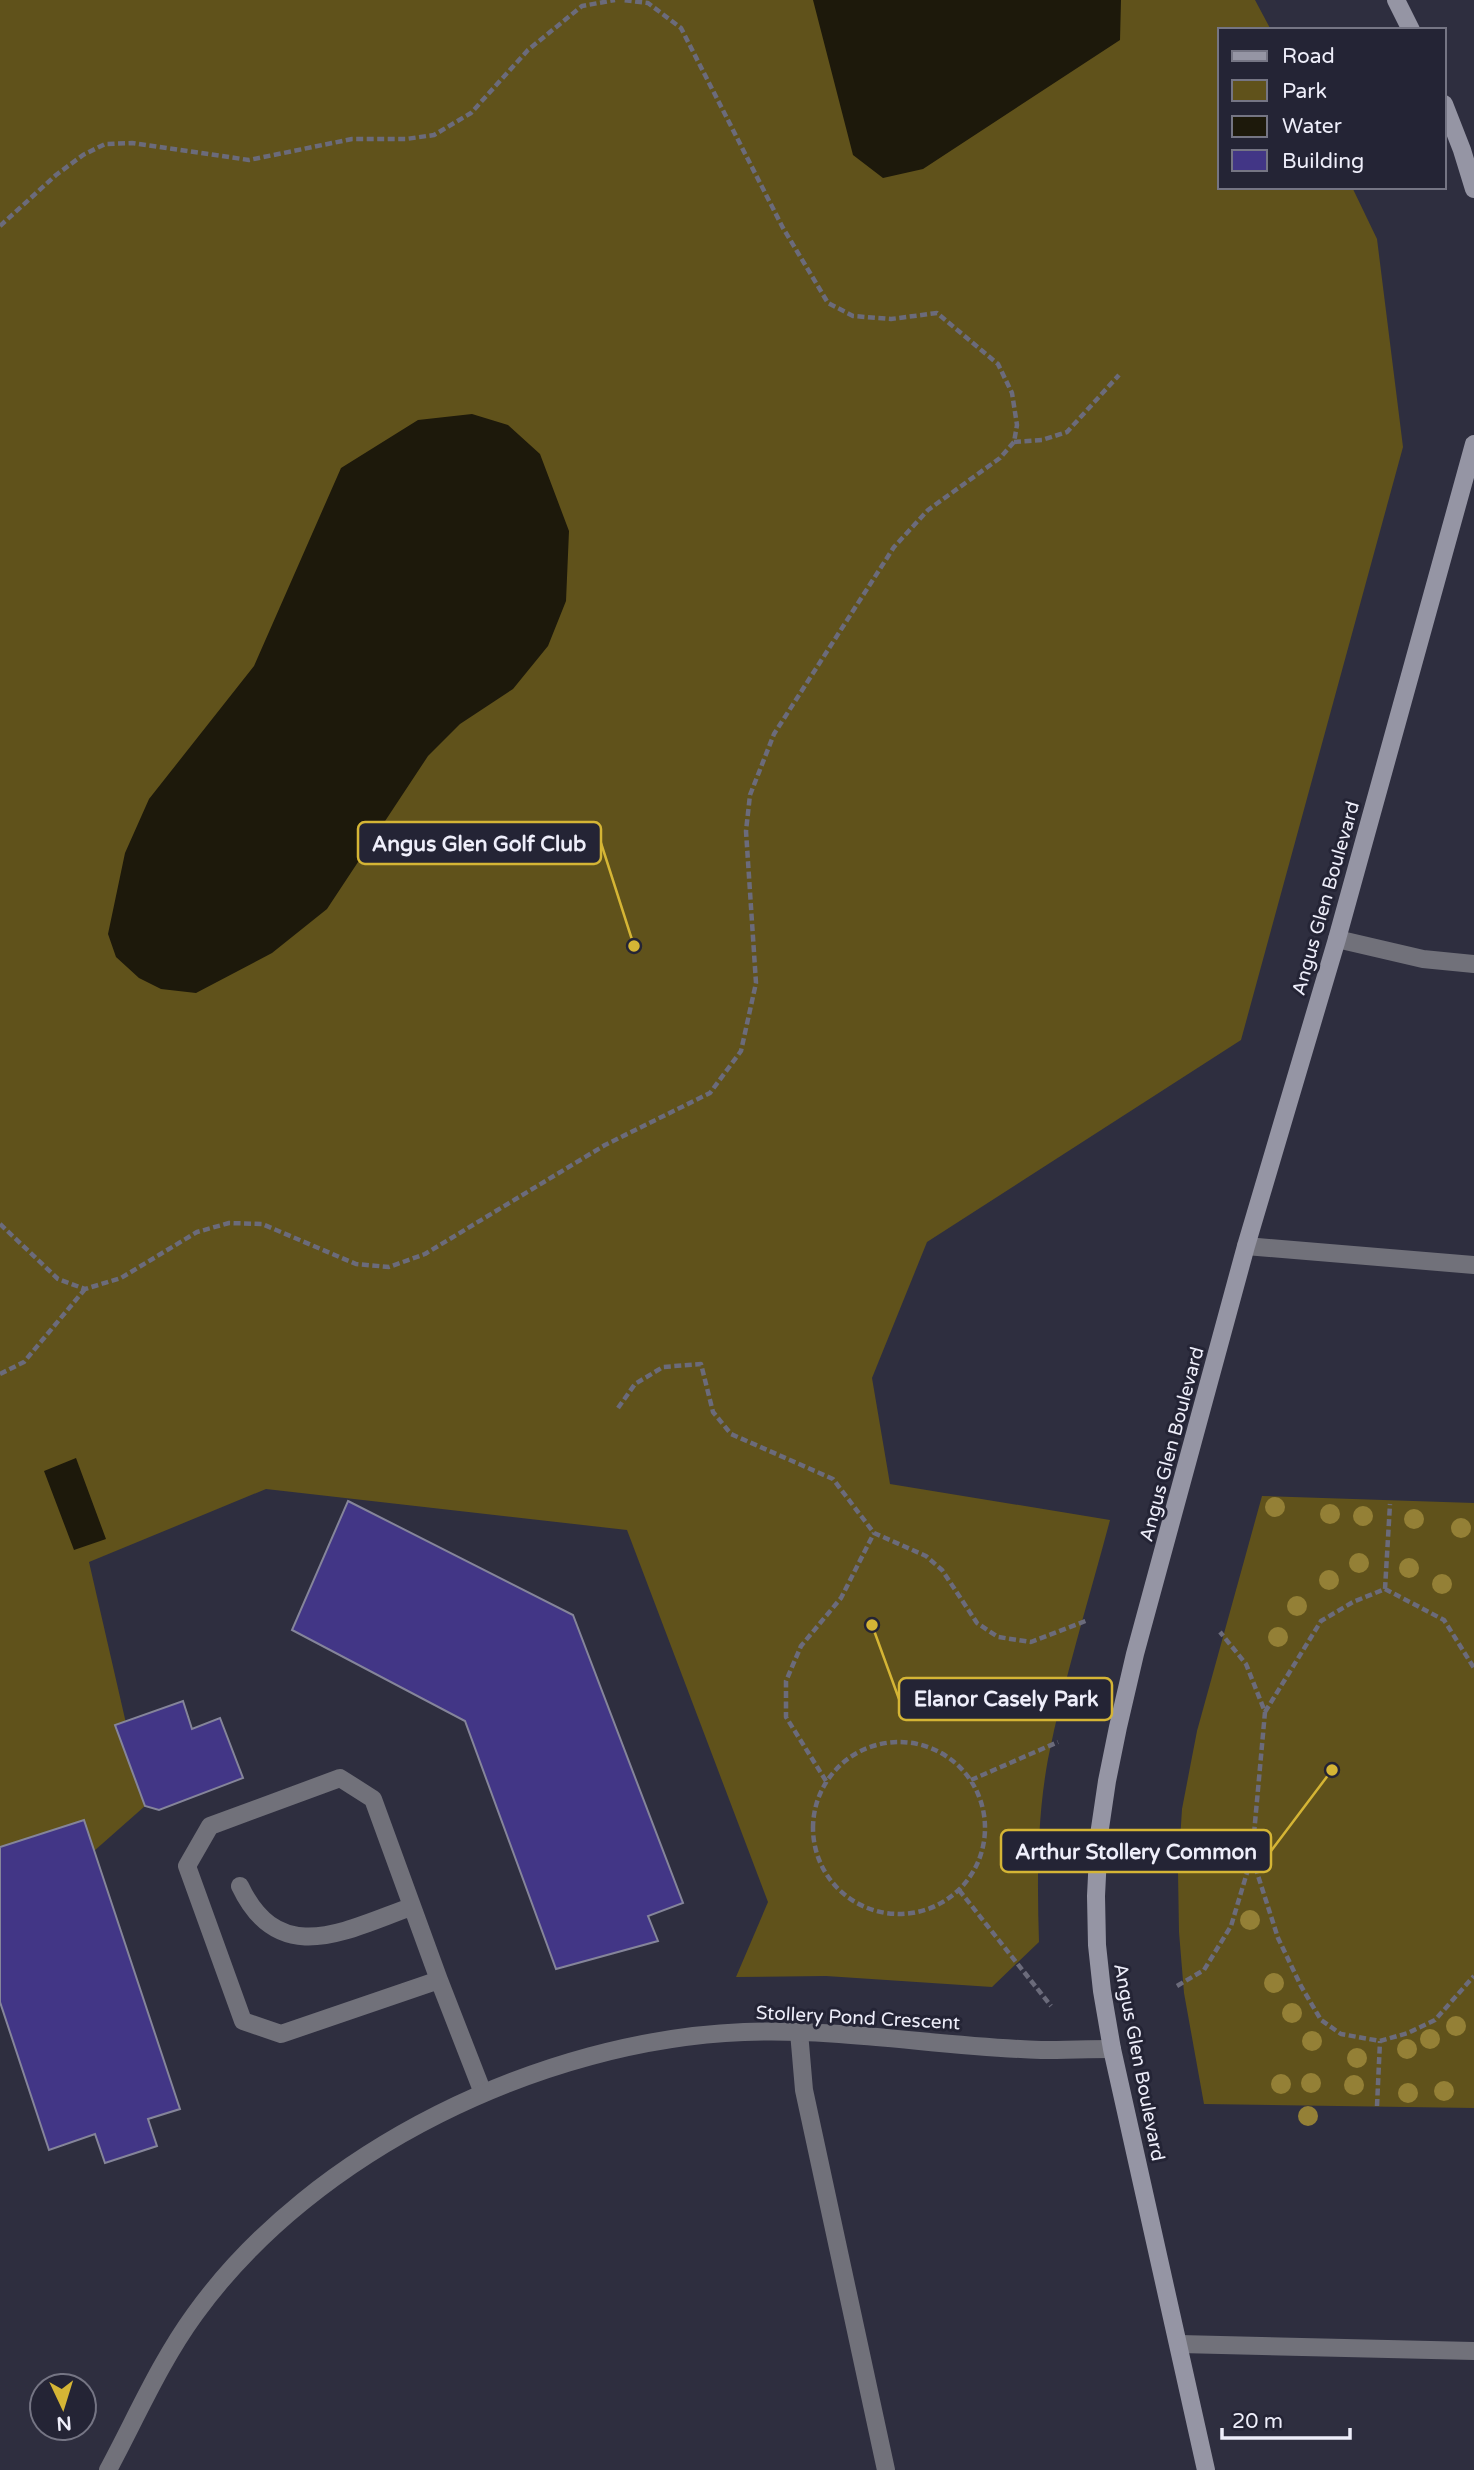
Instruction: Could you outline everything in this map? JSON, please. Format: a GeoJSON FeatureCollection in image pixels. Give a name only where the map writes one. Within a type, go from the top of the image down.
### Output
{"type":"FeatureCollection","features":[{"type":"Feature","properties":{"kind":"street"},"geometry":{"type":"LineString","coordinates":[[1396,0],[1410,28]]}},
{"type":"Feature","properties":{"kind":"street"},"geometry":{"type":"LineString","coordinates":[[1446,109],[1474,189]]}},
{"type":"Feature","properties":{"kind":"street","name":"Angus Glen Boulevard"},"geometry":{"type":"LineString","coordinates":[[1206,2470],[1112,2049],[1102,1991],[1096,1908],[1099,1835],[1107,1781],[1135,1654],[1246,1247],[1337,939],[1474,444]]}},
{"type":"Feature","properties":{"kind":"street"},"geometry":{"type":"LineString","coordinates":[[1337,939],[1423,959],[1474,964]]}},
{"type":"Feature","properties":{"kind":"street"},"geometry":{"type":"LineString","coordinates":[[1246,1247],[1474,1265]]}},
{"type":"Feature","properties":{"kind":"street"},"geometry":{"type":"LineString","coordinates":[[439,1980],[281,2034],[243,2021],[187,1866],[210,1826],[340,1779],[373,1800],[483,2093]]}},
{"type":"Feature","properties":{"kind":"street"},"geometry":{"type":"LineString","coordinates":[[240,1886],[248,1904],[262,1919],[290,1936],[304,1938],[337,1933],[411,1907]]}},
{"type":"Feature","properties":{"kind":"street","name":"Stollery Pond Crescent"},"geometry":{"type":"LineString","coordinates":[[108,2470],[194,2315],[248,2251],[278,2223],[355,2164],[392,2140],[483,2093],[572,2062],[656,2041],[744,2032],[799,2032],[1041,2050],[1112,2049]]}},
{"type":"Feature","properties":{"kind":"street"},"geometry":{"type":"LineString","coordinates":[[799,2032],[804,2090],[886,2470]]}},
{"type":"Feature","properties":{"kind":"street"},"geometry":{"type":"LineString","coordinates":[[1180,2344],[1474,2351]]}},
{"type":"Feature","properties":{"kind":"path"},"geometry":{"type":"LineString","coordinates":[[0,226],[56,175],[83,155],[105,144],[132,143],[249,160],[352,139],[406,139],[435,135],[471,113],[528,50],[582,6],[615,0]]}},
{"type":"Feature","properties":{"kind":"path"},"geometry":{"type":"LineString","coordinates":[[0,1374],[24,1362],[85,1289],[121,1278],[197,1232],[229,1223],[262,1224],[355,1264],[389,1268],[425,1254],[604,1145],[710,1093],[741,1051],[756,983],[746,831],[750,795],[774,734],[894,547],[928,510],[1000,458],[1014,442],[1017,425],[1012,393],[998,363],[937,313],[891,319],[853,316],[828,303],[783,228],[681,28],[648,3],[622,0]]}},
{"type":"Feature","properties":{"kind":"path"},"geometry":{"type":"LineString","coordinates":[[1014,442],[1042,440],[1067,432],[1119,375]]}},
{"type":"Feature","properties":{"kind":"path"},"geometry":{"type":"LineString","coordinates":[[0,1224],[58,1279],[85,1289]]}},
{"type":"Feature","properties":{"kind":"path"},"geometry":{"type":"LineString","coordinates":[[618,1408],[635,1384],[663,1367],[701,1364],[713,1412],[731,1434],[834,1479],[874,1533],[926,1556],[942,1570],[977,1623],[998,1637],[1031,1642],[1088,1620]]}},
{"type":"Feature","properties":{"kind":"path"},"geometry":{"type":"LineString","coordinates":[[1385,1589],[1390,1504]]}},
{"type":"Feature","properties":{"kind":"path"},"geometry":{"type":"LineString","coordinates":[[826,1781],[786,1717],[786,1681],[801,1646],[841,1598],[874,1533]]}},
{"type":"Feature","properties":{"kind":"path"},"geometry":{"type":"LineString","coordinates":[[1177,1986],[1204,1970],[1231,1926],[1252,1856],[1265,1712],[1321,1621],[1353,1602],[1385,1589],[1444,1620],[1474,1668]]}},
{"type":"Feature","properties":{"kind":"path"},"geometry":{"type":"LineString","coordinates":[[1220,1632],[1246,1664],[1265,1712]]}},
{"type":"Feature","properties":{"kind":"path"},"geometry":{"type":"LineString","coordinates":[[898,1742],[926,1746],[952,1759],[971,1780],[984,1807],[985,1837],[977,1866],[959,1890],[937,1905],[912,1914],[884,1913],[859,1905],[836,1887],[820,1863],[813,1835],[815,1807],[826,1781],[845,1760],[870,1746],[898,1742]]}},
{"type":"Feature","properties":{"kind":"path"},"geometry":{"type":"LineString","coordinates":[[971,1780],[1058,1742]]}},
{"type":"Feature","properties":{"kind":"path"},"geometry":{"type":"LineString","coordinates":[[1252,1856],[1278,1938],[1301,1986],[1321,2020],[1341,2034],[1380,2041],[1408,2033],[1435,2020],[1474,1976]]}},
{"type":"Feature","properties":{"kind":"path"},"geometry":{"type":"LineString","coordinates":[[959,1890],[1051,2006]]}},
{"type":"Feature","properties":{"kind":"path"},"geometry":{"type":"LineString","coordinates":[[1377,2106],[1380,2041]]}},
{"type":"Feature","properties":{"kind":"green space"},"geometry":{"type":"Polygon","coordinates":[[[0,0],[1255,0],[1270,28],[1218,28],[1218,189],[1353,189],[1377,239],[1403,447],[1241,1040],[927,1242],[872,1378],[890,1484],[1110,1520],[1069,1669],[1048,1759],[1039,1850],[1039,1942],[992,1987],[826,1976],[736,1977],[768,1902],[627,1530],[266,1489],[89,1562],[145,1806],[0,1934],[0,0]]]}},
{"type":"Feature","properties":{"kind":"green space"},"geometry":{"type":"Polygon","coordinates":[[[1262,1496],[1474,1503],[1474,2108],[1204,2104],[1184,1993],[1179,1932],[1178,1872],[1182,1809],[1197,1731],[1262,1496]]]}},
{"type":"Feature","properties":{"kind":"water"},"geometry":{"type":"Polygon","coordinates":[[[813,0],[1121,0],[1120,40],[923,169],[883,178],[853,155],[813,0]]]}},
{"type":"Feature","properties":{"kind":"water"},"geometry":{"type":"Polygon","coordinates":[[[472,414],[508,425],[540,454],[569,531],[566,601],[548,646],[513,689],[460,724],[428,756],[327,909],[272,953],[196,993],[161,989],[139,978],[116,957],[108,934],[125,853],[149,799],[254,666],[341,468],[418,420],[472,414]]]}},
{"type":"Feature","properties":{"kind":"water"},"geometry":{"type":"Polygon","coordinates":[[[76,1458],[106,1539],[74,1550],[44,1471],[76,1458]]]}},
{"type":"Feature","properties":{"kind":"building"},"geometry":{"type":"Polygon","coordinates":[[[348,1501],[573,1615],[683,1903],[648,1916],[658,1941],[556,1969],[465,1721],[292,1630],[348,1501]]]}},
{"type":"Feature","properties":{"kind":"building"},"geometry":{"type":"Polygon","coordinates":[[[183,1701],[192,1729],[220,1718],[243,1778],[159,1810],[145,1806],[115,1725],[183,1701]]]}},
{"type":"Feature","properties":{"kind":"building"},"geometry":{"type":"Polygon","coordinates":[[[84,1820],[180,2109],[148,2119],[157,2146],[105,2163],[95,2134],[49,2150],[0,2002],[0,1847],[84,1820]]]}},
{"type":"Feature","properties":{"kind":"place","name":"Angus Glen Golf Club"},"geometry":{"type":"Point","coordinates":[634,946]}},
{"type":"Feature","properties":{"kind":"place","name":"Elanor Casely Park"},"geometry":{"type":"Point","coordinates":[872,1625]}},
{"type":"Feature","properties":{"kind":"place","name":"Arthur Stollery Common"},"geometry":{"type":"Point","coordinates":[1332,1770]}}]}
